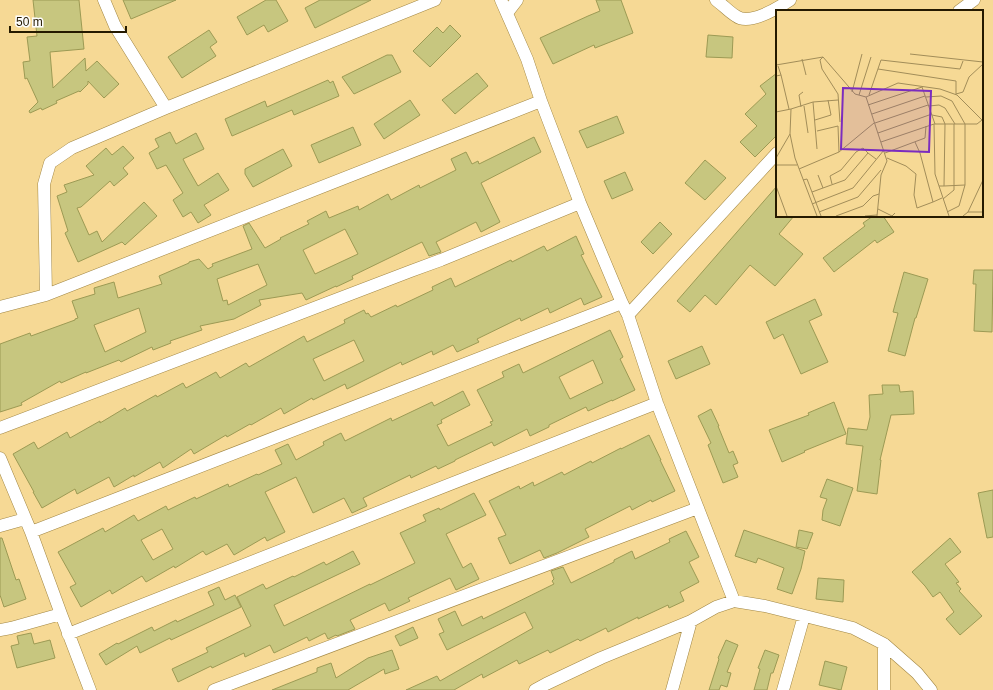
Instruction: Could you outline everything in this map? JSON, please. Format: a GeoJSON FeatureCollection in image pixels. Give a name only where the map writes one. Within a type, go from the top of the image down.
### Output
{"type":"FeatureCollection","features":[{"type":"Feature","properties":{"kind":"street"},"geometry":{"type":"LineString","coordinates":[[104,0],[115,26],[166,108]]}},
{"type":"Feature","properties":{"kind":"street"},"geometry":{"type":"LineString","coordinates":[[46,295],[44,184],[50,163],[72,148],[166,108],[435,0]]}},
{"type":"Feature","properties":{"kind":"street"},"geometry":{"type":"LineString","coordinates":[[501,0],[527,59],[541,101],[580,203],[628,315],[657,403],[734,601]]}},
{"type":"Feature","properties":{"kind":"street"},"geometry":{"type":"LineString","coordinates":[[507,13],[517,0]]}},
{"type":"Feature","properties":{"kind":"street"},"geometry":{"type":"LineString","coordinates":[[716,0],[736,17],[744,19],[756,18],[790,0]]}},
{"type":"Feature","properties":{"kind":"street"},"geometry":{"type":"LineString","coordinates":[[959,10],[974,0]]}},
{"type":"Feature","properties":{"kind":"street"},"geometry":{"type":"LineString","coordinates":[[0,307],[46,295],[541,101]]}},
{"type":"Feature","properties":{"kind":"street"},"geometry":{"type":"LineString","coordinates":[[628,315],[776,154]]}},
{"type":"Feature","properties":{"kind":"street"},"geometry":{"type":"LineString","coordinates":[[0,428],[441,260],[580,203]]}},
{"type":"Feature","properties":{"kind":"street"},"geometry":{"type":"LineString","coordinates":[[31,532],[622,303]]}},
{"type":"Feature","properties":{"kind":"street"},"geometry":{"type":"LineString","coordinates":[[68,634],[657,403]]}},
{"type":"Feature","properties":{"kind":"street"},"geometry":{"type":"LineString","coordinates":[[0,458],[31,532],[90,690]]}},
{"type":"Feature","properties":{"kind":"street"},"geometry":{"type":"LineString","coordinates":[[214,690],[698,508]]}},
{"type":"Feature","properties":{"kind":"street"},"geometry":{"type":"LineString","coordinates":[[0,526],[25,519]]}},
{"type":"Feature","properties":{"kind":"street"},"geometry":{"type":"LineString","coordinates":[[535,690],[601,658],[691,621],[716,607],[734,601],[765,606],[853,628],[884,644],[917,673],[931,690]]}},
{"type":"Feature","properties":{"kind":"street"},"geometry":{"type":"LineString","coordinates":[[0,630],[61,614]]}},
{"type":"Feature","properties":{"kind":"street"},"geometry":{"type":"LineString","coordinates":[[783,690],[804,616]]}},
{"type":"Feature","properties":{"kind":"street"},"geometry":{"type":"LineString","coordinates":[[672,690],[691,621]]}},
{"type":"Feature","properties":{"kind":"street"},"geometry":{"type":"LineString","coordinates":[[884,644],[884,690]]}},
{"type":"Feature","properties":{"kind":"building"},"geometry":{"type":"Polygon","coordinates":[[[33,0],[79,0],[84,49],[50,52],[53,88],[85,58],[86,71],[97,61],[119,84],[104,98],[88,81],[88,84],[80,92],[79,91],[56,101],[57,103],[42,110],[41,108],[30,113],[29,111],[38,102],[27,78],[25,79],[23,62],[30,61],[27,37],[37,36],[33,0]]]}},
{"type":"Feature","properties":{"kind":"building"},"geometry":{"type":"Polygon","coordinates":[[[123,0],[176,0],[131,19],[123,0]]]}},
{"type":"Feature","properties":{"kind":"building"},"geometry":{"type":"Polygon","coordinates":[[[266,0],[276,0],[288,21],[268,32],[264,25],[247,35],[237,17],[266,0]]]}},
{"type":"Feature","properties":{"kind":"building"},"geometry":{"type":"Polygon","coordinates":[[[320,0],[371,0],[315,28],[305,8],[320,0]]]}},
{"type":"Feature","properties":{"kind":"building"},"geometry":{"type":"Polygon","coordinates":[[[596,0],[621,0],[633,33],[595,48],[594,45],[553,64],[540,38],[600,11],[596,0]]]}},
{"type":"Feature","properties":{"kind":"building"},"geometry":{"type":"Polygon","coordinates":[[[450,25],[461,36],[430,67],[413,51],[437,27],[443,33],[450,25]]]}},
{"type":"Feature","properties":{"kind":"building"},"geometry":{"type":"Polygon","coordinates":[[[209,30],[217,42],[210,47],[216,56],[182,78],[168,57],[209,30]]]}},
{"type":"Feature","properties":{"kind":"building"},"geometry":{"type":"Polygon","coordinates":[[[708,35],[733,37],[732,58],[706,57],[708,35]]]}},
{"type":"Feature","properties":{"kind":"building"},"geometry":{"type":"Polygon","coordinates":[[[387,55],[392,55],[401,72],[354,94],[342,77],[387,55]]]}},
{"type":"Feature","properties":{"kind":"building"},"geometry":{"type":"Polygon","coordinates":[[[477,73],[488,86],[455,114],[442,100],[477,73]]]}},
{"type":"Feature","properties":{"kind":"building"},"geometry":{"type":"Polygon","coordinates":[[[776,74],[776,136],[755,157],[740,142],[757,126],[745,114],[766,94],[760,86],[776,74]]]}},
{"type":"Feature","properties":{"kind":"building"},"geometry":{"type":"Polygon","coordinates":[[[328,80],[330,83],[333,81],[339,96],[294,115],[292,110],[232,136],[225,119],[265,101],[267,107],[328,80]]]}},
{"type":"Feature","properties":{"kind":"building"},"geometry":{"type":"Polygon","coordinates":[[[410,100],[420,115],[384,139],[374,124],[410,100]]]}},
{"type":"Feature","properties":{"kind":"building"},"geometry":{"type":"Polygon","coordinates":[[[617,116],[624,133],[587,148],[579,131],[617,116]]]}},
{"type":"Feature","properties":{"kind":"building"},"geometry":{"type":"Polygon","coordinates":[[[353,127],[361,145],[319,163],[311,145],[353,127]]]}},
{"type":"Feature","properties":{"kind":"building"},"geometry":{"type":"Polygon","coordinates":[[[170,132],[176,144],[196,133],[204,149],[183,159],[198,186],[218,173],[229,190],[204,205],[211,215],[198,223],[191,212],[183,217],[173,200],[183,193],[166,165],[157,169],[149,153],[159,147],[155,139],[170,132]]]}},
{"type":"Feature","properties":{"kind":"building"},"geometry":{"type":"Polygon","coordinates":[[[534,137],[541,152],[481,183],[500,222],[481,232],[476,222],[436,242],[441,252],[429,256],[422,242],[352,276],[353,279],[306,300],[302,293],[259,300],[261,305],[234,319],[200,326],[202,330],[170,341],[171,343],[153,350],[152,347],[121,362],[119,360],[61,383],[60,381],[21,403],[22,405],[0,412],[0,344],[30,333],[31,336],[75,320],[78,318],[72,301],[95,294],[94,288],[114,282],[118,298],[162,284],[159,276],[189,262],[199,259],[208,269],[213,266],[212,264],[252,249],[243,226],[249,223],[265,248],[281,239],[280,238],[309,224],[307,221],[326,211],[329,218],[358,206],[359,210],[388,194],[391,200],[419,185],[420,188],[456,170],[451,159],[466,152],[472,164],[478,161],[479,164],[534,137]],[[345,229],[303,250],[315,274],[358,254],[345,229]],[[258,264],[217,279],[223,301],[227,300],[228,305],[267,285],[258,264]],[[139,308],[94,325],[105,352],[146,332],[139,308]]]}},
{"type":"Feature","properties":{"kind":"building"},"geometry":{"type":"Polygon","coordinates":[[[123,146],[134,158],[123,168],[128,174],[114,186],[110,181],[81,207],[77,208],[89,235],[97,231],[102,242],[144,202],[157,216],[125,245],[122,242],[78,262],[65,233],[68,231],[57,196],[67,192],[64,185],[94,175],[86,166],[106,148],[112,155],[123,146]]]}},
{"type":"Feature","properties":{"kind":"building"},"geometry":{"type":"Polygon","coordinates":[[[283,149],[292,166],[253,187],[245,174],[245,169],[283,149]]]}},
{"type":"Feature","properties":{"kind":"building"},"geometry":{"type":"Polygon","coordinates":[[[705,160],[726,178],[705,200],[685,183],[705,160]]]}},
{"type":"Feature","properties":{"kind":"building"},"geometry":{"type":"Polygon","coordinates":[[[625,172],[633,190],[612,199],[604,181],[625,172]]]}},
{"type":"Feature","properties":{"kind":"building"},"geometry":{"type":"Polygon","coordinates":[[[776,187],[776,217],[793,217],[779,234],[803,254],[775,286],[750,265],[716,305],[705,295],[690,312],[677,301],[776,187]]]}},
{"type":"Feature","properties":{"kind":"building"},"geometry":{"type":"Polygon","coordinates":[[[872,217],[884,217],[894,232],[877,243],[875,240],[834,272],[823,258],[865,226],[863,223],[872,217]]]}},
{"type":"Feature","properties":{"kind":"building"},"geometry":{"type":"Polygon","coordinates":[[[660,222],[672,234],[653,254],[641,242],[660,222]]]}},
{"type":"Feature","properties":{"kind":"building"},"geometry":{"type":"Polygon","coordinates":[[[576,236],[584,254],[581,255],[602,297],[584,305],[581,298],[550,313],[548,308],[521,321],[520,318],[477,339],[479,342],[457,352],[453,345],[433,355],[432,351],[402,365],[401,362],[347,389],[345,384],[313,400],[312,398],[284,414],[281,408],[227,437],[226,435],[194,454],[191,449],[163,468],[160,462],[114,487],[109,477],[77,494],[75,489],[42,508],[13,454],[34,442],[38,449],[67,432],[70,438],[125,408],[127,411],[156,395],[157,397],[183,383],[186,388],[216,372],[220,378],[246,363],[249,367],[304,336],[307,342],[345,323],[344,320],[364,310],[366,314],[368,313],[371,317],[396,305],[397,307],[433,290],[432,287],[451,278],[455,287],[544,246],[547,251],[576,236]],[[354,340],[313,359],[324,381],[364,361],[354,340]]]}},
{"type":"Feature","properties":{"kind":"building"},"geometry":{"type":"Polygon","coordinates":[[[974,270],[993,270],[992,332],[974,331],[976,284],[973,284],[974,270]]]}},
{"type":"Feature","properties":{"kind":"building"},"geometry":{"type":"Polygon","coordinates":[[[904,272],[928,279],[915,318],[905,356],[888,351],[898,313],[893,312],[904,272]]]}},
{"type":"Feature","properties":{"kind":"building"},"geometry":{"type":"Polygon","coordinates":[[[815,299],[822,315],[809,321],[828,362],[801,374],[783,334],[774,339],[766,322],[815,299]]]}},
{"type":"Feature","properties":{"kind":"building"},"geometry":{"type":"Polygon","coordinates":[[[610,330],[623,357],[620,359],[635,390],[588,411],[586,407],[530,436],[527,429],[494,446],[492,442],[438,469],[436,466],[411,478],[410,475],[363,498],[367,506],[352,513],[344,498],[313,513],[296,477],[265,492],[285,532],[267,541],[265,537],[234,555],[227,544],[206,555],[203,551],[175,568],[174,566],[146,582],[142,576],[112,594],[110,590],[81,607],[70,587],[76,584],[58,552],[103,528],[105,532],[134,515],[138,521],[166,506],[168,510],[228,484],[229,487],[257,474],[258,475],[282,464],[275,450],[288,444],[296,460],[324,445],[323,442],[341,433],[345,441],[391,418],[392,421],[432,402],[434,406],[463,391],[470,405],[441,420],[442,423],[437,425],[448,446],[492,425],[490,422],[493,421],[477,390],[504,377],[502,372],[519,364],[523,373],[610,330]],[[593,360],[559,377],[570,399],[603,383],[593,360]],[[162,529],[141,540],[153,560],[173,549],[162,529]]]}},
{"type":"Feature","properties":{"kind":"building"},"geometry":{"type":"Polygon","coordinates":[[[702,346],[710,364],[676,379],[668,361],[702,346]]]}},
{"type":"Feature","properties":{"kind":"building"},"geometry":{"type":"Polygon","coordinates":[[[882,385],[899,385],[900,392],[913,391],[914,414],[891,415],[880,460],[877,494],[857,491],[863,446],[846,444],[848,428],[867,430],[870,417],[869,395],[883,394],[882,385]]]}},
{"type":"Feature","properties":{"kind":"building"},"geometry":{"type":"Polygon","coordinates":[[[834,402],[846,434],[804,451],[805,452],[782,462],[769,430],[809,415],[808,413],[834,402]]]}},
{"type":"Feature","properties":{"kind":"building"},"geometry":{"type":"Polygon","coordinates":[[[711,409],[729,453],[733,451],[738,463],[733,465],[738,477],[723,483],[708,445],[711,443],[698,416],[711,409]]]}},
{"type":"Feature","properties":{"kind":"building"},"geometry":{"type":"Polygon","coordinates":[[[649,435],[675,491],[652,502],[651,500],[632,510],[630,506],[585,529],[589,537],[557,553],[544,558],[540,550],[510,564],[498,538],[506,535],[489,501],[519,486],[520,489],[533,482],[534,486],[562,472],[564,475],[649,435]]]}},
{"type":"Feature","properties":{"kind":"building"},"geometry":{"type":"Polygon","coordinates":[[[827,479],[853,488],[840,526],[822,520],[823,510],[827,499],[820,497],[827,479]]]}},
{"type":"Feature","properties":{"kind":"building"},"geometry":{"type":"Polygon","coordinates":[[[993,490],[993,537],[987,538],[978,493],[993,490]]]}},
{"type":"Feature","properties":{"kind":"building"},"geometry":{"type":"Polygon","coordinates":[[[474,493],[486,515],[446,534],[463,568],[471,563],[479,579],[456,590],[450,578],[408,598],[410,601],[389,611],[385,603],[350,620],[355,629],[337,636],[336,635],[328,639],[325,633],[309,641],[307,637],[274,653],[270,645],[245,657],[244,653],[212,668],[211,666],[178,682],[172,669],[208,652],[206,648],[251,626],[237,597],[263,584],[266,589],[324,562],[326,565],[353,551],[360,564],[274,605],[284,626],[415,563],[400,533],[426,521],[423,515],[439,508],[440,510],[474,493]]]}},
{"type":"Feature","properties":{"kind":"building"},"geometry":{"type":"Polygon","coordinates":[[[744,530],[805,551],[801,569],[792,594],[777,589],[784,568],[758,558],[756,563],[735,556],[744,530]]]}},
{"type":"Feature","properties":{"kind":"building"},"geometry":{"type":"Polygon","coordinates":[[[799,530],[813,533],[807,549],[796,547],[799,530]]]}},
{"type":"Feature","properties":{"kind":"building"},"geometry":{"type":"Polygon","coordinates":[[[686,531],[699,557],[689,562],[699,582],[680,592],[684,601],[669,608],[668,605],[638,619],[638,617],[608,632],[606,628],[580,641],[578,639],[550,653],[548,650],[519,664],[517,660],[483,678],[482,674],[454,690],[406,690],[437,676],[440,681],[533,628],[525,612],[447,650],[439,634],[444,632],[438,619],[455,611],[462,626],[482,616],[483,619],[554,584],[552,581],[554,579],[551,571],[563,567],[571,583],[614,562],[614,560],[632,551],[635,559],[670,542],[669,539],[686,531]]]}},
{"type":"Feature","properties":{"kind":"building"},"geometry":{"type":"Polygon","coordinates":[[[0,538],[2,538],[16,580],[19,579],[26,599],[4,607],[0,595],[0,538]]]}},
{"type":"Feature","properties":{"kind":"building"},"geometry":{"type":"Polygon","coordinates":[[[950,538],[961,552],[945,564],[959,582],[956,583],[961,589],[959,591],[982,616],[960,635],[946,619],[954,612],[940,592],[933,597],[912,572],[950,538]]]}},
{"type":"Feature","properties":{"kind":"building"},"geometry":{"type":"Polygon","coordinates":[[[818,578],[844,580],[843,602],[816,599],[818,578]]]}},
{"type":"Feature","properties":{"kind":"building"},"geometry":{"type":"Polygon","coordinates":[[[219,587],[225,600],[235,595],[241,607],[171,640],[170,638],[140,653],[137,646],[106,665],[99,654],[117,643],[118,644],[152,627],[154,631],[176,620],[177,622],[214,605],[208,592],[219,587]]]}},
{"type":"Feature","properties":{"kind":"building"},"geometry":{"type":"Polygon","coordinates":[[[413,627],[418,638],[400,646],[395,636],[413,627]]]}},
{"type":"Feature","properties":{"kind":"building"},"geometry":{"type":"Polygon","coordinates":[[[31,633],[34,644],[50,640],[55,658],[17,668],[11,646],[19,644],[17,636],[31,633]]]}},
{"type":"Feature","properties":{"kind":"building"},"geometry":{"type":"Polygon","coordinates":[[[726,640],[738,645],[727,672],[731,673],[727,687],[721,685],[719,690],[709,690],[719,659],[718,658],[726,640]]]}},
{"type":"Feature","properties":{"kind":"building"},"geometry":{"type":"Polygon","coordinates":[[[392,650],[399,669],[385,674],[384,669],[348,690],[272,690],[317,672],[317,668],[331,663],[336,678],[368,658],[392,650]]]}},
{"type":"Feature","properties":{"kind":"building"},"geometry":{"type":"Polygon","coordinates":[[[765,650],[779,655],[773,673],[771,673],[767,690],[754,690],[760,669],[758,668],[765,650]]]}},
{"type":"Feature","properties":{"kind":"building"},"geometry":{"type":"Polygon","coordinates":[[[825,661],[847,667],[841,690],[819,685],[825,661]]]}}]}
